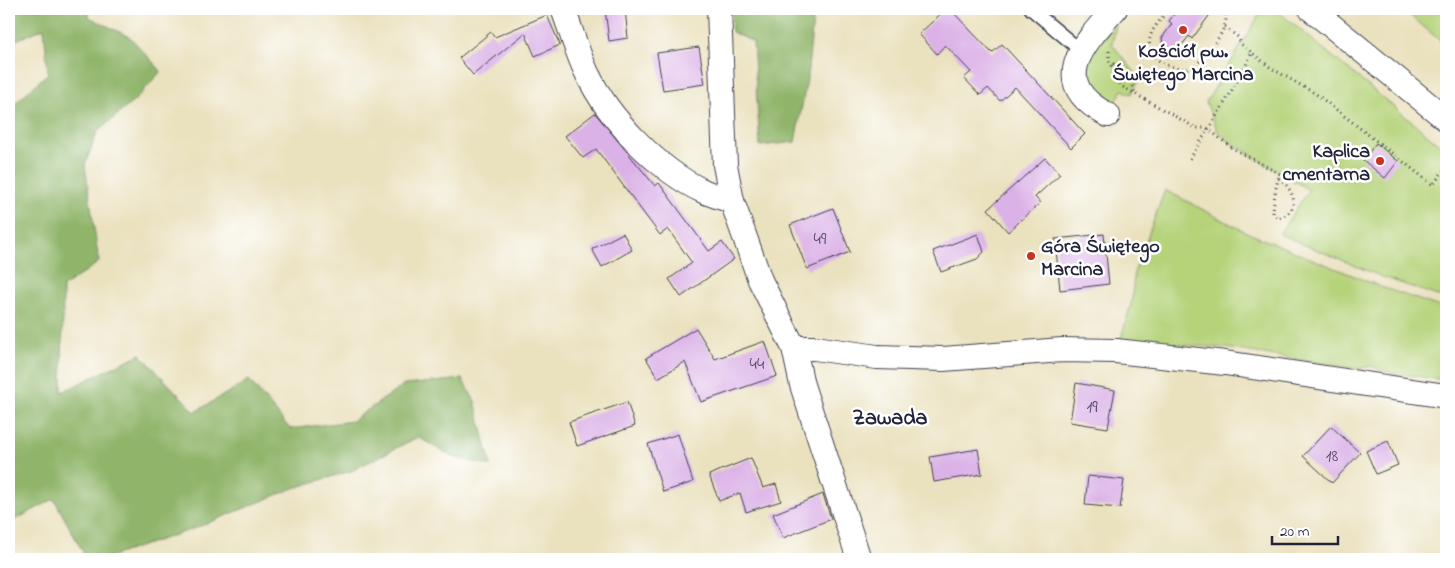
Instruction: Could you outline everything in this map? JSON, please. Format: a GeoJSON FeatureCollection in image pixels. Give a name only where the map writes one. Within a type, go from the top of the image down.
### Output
{"type":"FeatureCollection","features":[{"type":"Feature","properties":{"kind":"street"},"geometry":{"type":"LineString","coordinates":[[563,9],[587,74],[608,107],[636,140],[670,170],[703,191],[732,201]]}},
{"type":"Feature","properties":{"kind":"street"},"geometry":{"type":"LineString","coordinates":[[718,9],[726,165],[732,201],[760,280],[794,348],[802,385],[859,559]]}},
{"type":"Feature","properties":{"kind":"street"},"geometry":{"type":"LineString","coordinates":[[1108,115],[1090,105],[1079,92],[1074,78],[1080,50],[1115,9]]}},
{"type":"Feature","properties":{"kind":"street"},"geometry":{"type":"LineString","coordinates":[[1311,9],[1446,119]]}},
{"type":"Feature","properties":{"kind":"street"},"geometry":{"type":"LineString","coordinates":[[794,348],[815,348],[877,357],[943,359],[1062,350],[1116,351],[1225,362],[1446,396]]}},
{"type":"Feature","properties":{"kind":"lane"},"geometry":{"type":"LineString","coordinates":[[1031,9],[1080,50]]}},
{"type":"Feature","properties":{"kind":"path"},"geometry":{"type":"LineString","coordinates":[[1169,9],[1152,33],[1151,47],[1157,59],[1177,69],[1194,68],[1225,27],[1227,15],[1224,9]]}},
{"type":"Feature","properties":{"kind":"path"},"geometry":{"type":"LineString","coordinates":[[1225,27],[1238,37],[1241,44],[1252,53],[1303,88],[1316,94],[1433,185],[1446,168]]}},
{"type":"Feature","properties":{"kind":"path"},"geometry":{"type":"LineString","coordinates":[[1110,42],[1109,61],[1121,86],[1196,128],[1207,128],[1232,148],[1280,174],[1278,178],[1272,212],[1277,218],[1290,211],[1294,202],[1289,187],[1278,178]]}},
{"type":"Feature","properties":{"kind":"path"},"geometry":{"type":"LineString","coordinates":[[1190,160],[1207,128],[1239,79],[1252,53]]}},
{"type":"Feature","properties":{"kind":"path"},"geometry":{"type":"LineString","coordinates":[[1109,61],[1117,65],[1128,76],[1135,94]]}},
{"type":"Feature","properties":{"kind":"path"},"geometry":{"type":"LineString","coordinates":[[1116,88],[1121,86]]}},
{"type":"Feature","properties":{"kind":"green space"},"geometry":{"type":"Polygon","coordinates":[[[9,9],[89,9],[89,17],[130,37],[161,71],[135,100],[97,132],[85,165],[99,262],[63,287],[62,392],[140,354],[195,412],[249,380],[290,429],[352,421],[404,385],[462,379],[475,401],[491,466],[452,457],[418,437],[351,471],[294,488],[193,529],[103,559],[84,554],[54,499],[9,523],[9,109],[48,73],[44,28],[9,43],[9,9]]]}},
{"type":"Feature","properties":{"kind":"green space"},"geometry":{"type":"Polygon","coordinates":[[[731,9],[814,9],[807,79],[795,142],[760,146],[753,42],[732,32],[731,9]]]}},
{"type":"Feature","properties":{"kind":"green space"},"geometry":{"type":"Polygon","coordinates":[[[1263,9],[1275,9],[1446,150],[1446,299],[1380,276],[1279,234],[1309,190],[1231,143],[1218,132],[1206,102],[1263,9]]]}},
{"type":"Feature","properties":{"kind":"green space"},"geometry":{"type":"Polygon","coordinates":[[[1414,9],[1446,9],[1446,46],[1410,15],[1414,9]]]}},
{"type":"Feature","properties":{"kind":"green space"},"geometry":{"type":"Polygon","coordinates":[[[1116,25],[1112,44],[1140,79],[1131,94],[1123,90],[1113,105],[1096,97],[1087,84],[1085,67],[1094,45],[1116,25]]]}},
{"type":"Feature","properties":{"kind":"green space"},"geometry":{"type":"Polygon","coordinates":[[[1165,190],[1248,233],[1384,288],[1446,309],[1446,380],[1385,372],[1372,366],[1358,369],[1226,348],[1120,341],[1132,301],[1134,273],[1165,190]]]}},
{"type":"Feature","properties":{"kind":"building"},"geometry":{"type":"Polygon","coordinates":[[[605,9],[625,9],[628,38],[609,41],[605,9]]]}},
{"type":"Feature","properties":{"kind":"building"},"geometry":{"type":"Polygon","coordinates":[[[946,9],[950,9],[992,53],[1002,44],[1085,134],[1071,148],[1015,87],[1000,101],[988,88],[980,95],[964,78],[971,72],[945,45],[937,54],[919,34],[946,9]]]}},
{"type":"Feature","properties":{"kind":"building","name":"Kościół pw. Świętego Marcina"},"geometry":{"type":"Polygon","coordinates":[[[1178,9],[1214,9],[1192,39],[1189,36],[1178,50],[1169,51],[1163,46],[1162,38],[1172,24],[1169,21],[1178,9]]]}},
{"type":"Feature","properties":{"kind":"building"},"geometry":{"type":"Polygon","coordinates":[[[547,15],[560,45],[535,56],[525,33],[473,75],[459,58],[491,32],[495,37],[547,15]]]}},
{"type":"Feature","properties":{"kind":"building"},"geometry":{"type":"Polygon","coordinates":[[[699,47],[705,84],[663,90],[657,53],[699,47]]]}},
{"type":"Feature","properties":{"kind":"building"},"geometry":{"type":"Polygon","coordinates":[[[595,113],[655,186],[659,183],[709,251],[722,242],[734,259],[681,297],[669,279],[692,263],[668,229],[660,235],[596,149],[583,158],[565,136],[595,113]]]}},
{"type":"Feature","properties":{"kind":"building","name":"Kaplica cmentarna"},"geometry":{"type":"Polygon","coordinates":[[[1376,143],[1398,161],[1385,178],[1363,160],[1376,143]]]}},
{"type":"Feature","properties":{"kind":"building"},"geometry":{"type":"Polygon","coordinates":[[[1045,158],[1060,174],[1035,197],[1040,203],[1008,232],[988,209],[1045,158]]]}},
{"type":"Feature","properties":{"kind":"building"},"geometry":{"type":"Polygon","coordinates":[[[833,208],[850,252],[807,269],[790,225],[833,208]]]}},
{"type":"Feature","properties":{"kind":"building"},"geometry":{"type":"Polygon","coordinates":[[[623,233],[632,250],[602,267],[592,249],[623,233]]]}},
{"type":"Feature","properties":{"kind":"building"},"geometry":{"type":"Polygon","coordinates":[[[978,234],[984,252],[977,259],[941,272],[933,251],[978,234]]]}},
{"type":"Feature","properties":{"kind":"building"},"geometry":{"type":"Polygon","coordinates":[[[1104,234],[1109,284],[1060,290],[1055,239],[1104,234]]]}},
{"type":"Feature","properties":{"kind":"building"},"geometry":{"type":"Polygon","coordinates":[[[696,328],[715,359],[765,341],[777,376],[701,402],[685,362],[658,378],[646,358],[696,328]]]}},
{"type":"Feature","properties":{"kind":"building"},"geometry":{"type":"Polygon","coordinates":[[[1076,383],[1115,390],[1108,428],[1070,422],[1076,383]]]}},
{"type":"Feature","properties":{"kind":"building"},"geometry":{"type":"Polygon","coordinates":[[[627,402],[635,426],[577,446],[569,422],[627,402]]]}},
{"type":"Feature","properties":{"kind":"building"},"geometry":{"type":"Polygon","coordinates":[[[1331,426],[1360,453],[1332,483],[1303,456],[1331,426]]]}},
{"type":"Feature","properties":{"kind":"building"},"geometry":{"type":"Polygon","coordinates":[[[678,434],[693,482],[663,492],[648,444],[678,434]]]}},
{"type":"Feature","properties":{"kind":"building"},"geometry":{"type":"Polygon","coordinates":[[[1388,441],[1398,465],[1376,474],[1366,451],[1388,441]]]}},
{"type":"Feature","properties":{"kind":"building"},"geometry":{"type":"Polygon","coordinates":[[[978,449],[982,474],[934,482],[930,457],[978,449]]]}},
{"type":"Feature","properties":{"kind":"building"},"geometry":{"type":"Polygon","coordinates":[[[751,458],[763,488],[776,484],[781,501],[746,512],[740,493],[719,501],[709,475],[751,458]]]}},
{"type":"Feature","properties":{"kind":"building"},"geometry":{"type":"Polygon","coordinates":[[[1088,476],[1124,480],[1120,508],[1085,505],[1088,476]]]}},
{"type":"Feature","properties":{"kind":"building"},"geometry":{"type":"Polygon","coordinates":[[[823,494],[831,519],[783,538],[773,514],[823,494]]]}},
{"type":"Feature","properties":{"kind":"place","name":"Kościół pw. Świętego Marcina"},"geometry":{"type":"Point","coordinates":[1183,30]}},
{"type":"Feature","properties":{"kind":"place","name":"Kaplica cmentarna"},"geometry":{"type":"Point","coordinates":[1380,161]}},
{"type":"Feature","properties":{"kind":"place","name":"Góra Świętego Marcina"},"geometry":{"type":"Point","coordinates":[1031,256]}},
{"type":"Feature","properties":{"kind":"district","name":"Zawada"},"geometry":{"type":"Point","coordinates":[890,416]}}]}
